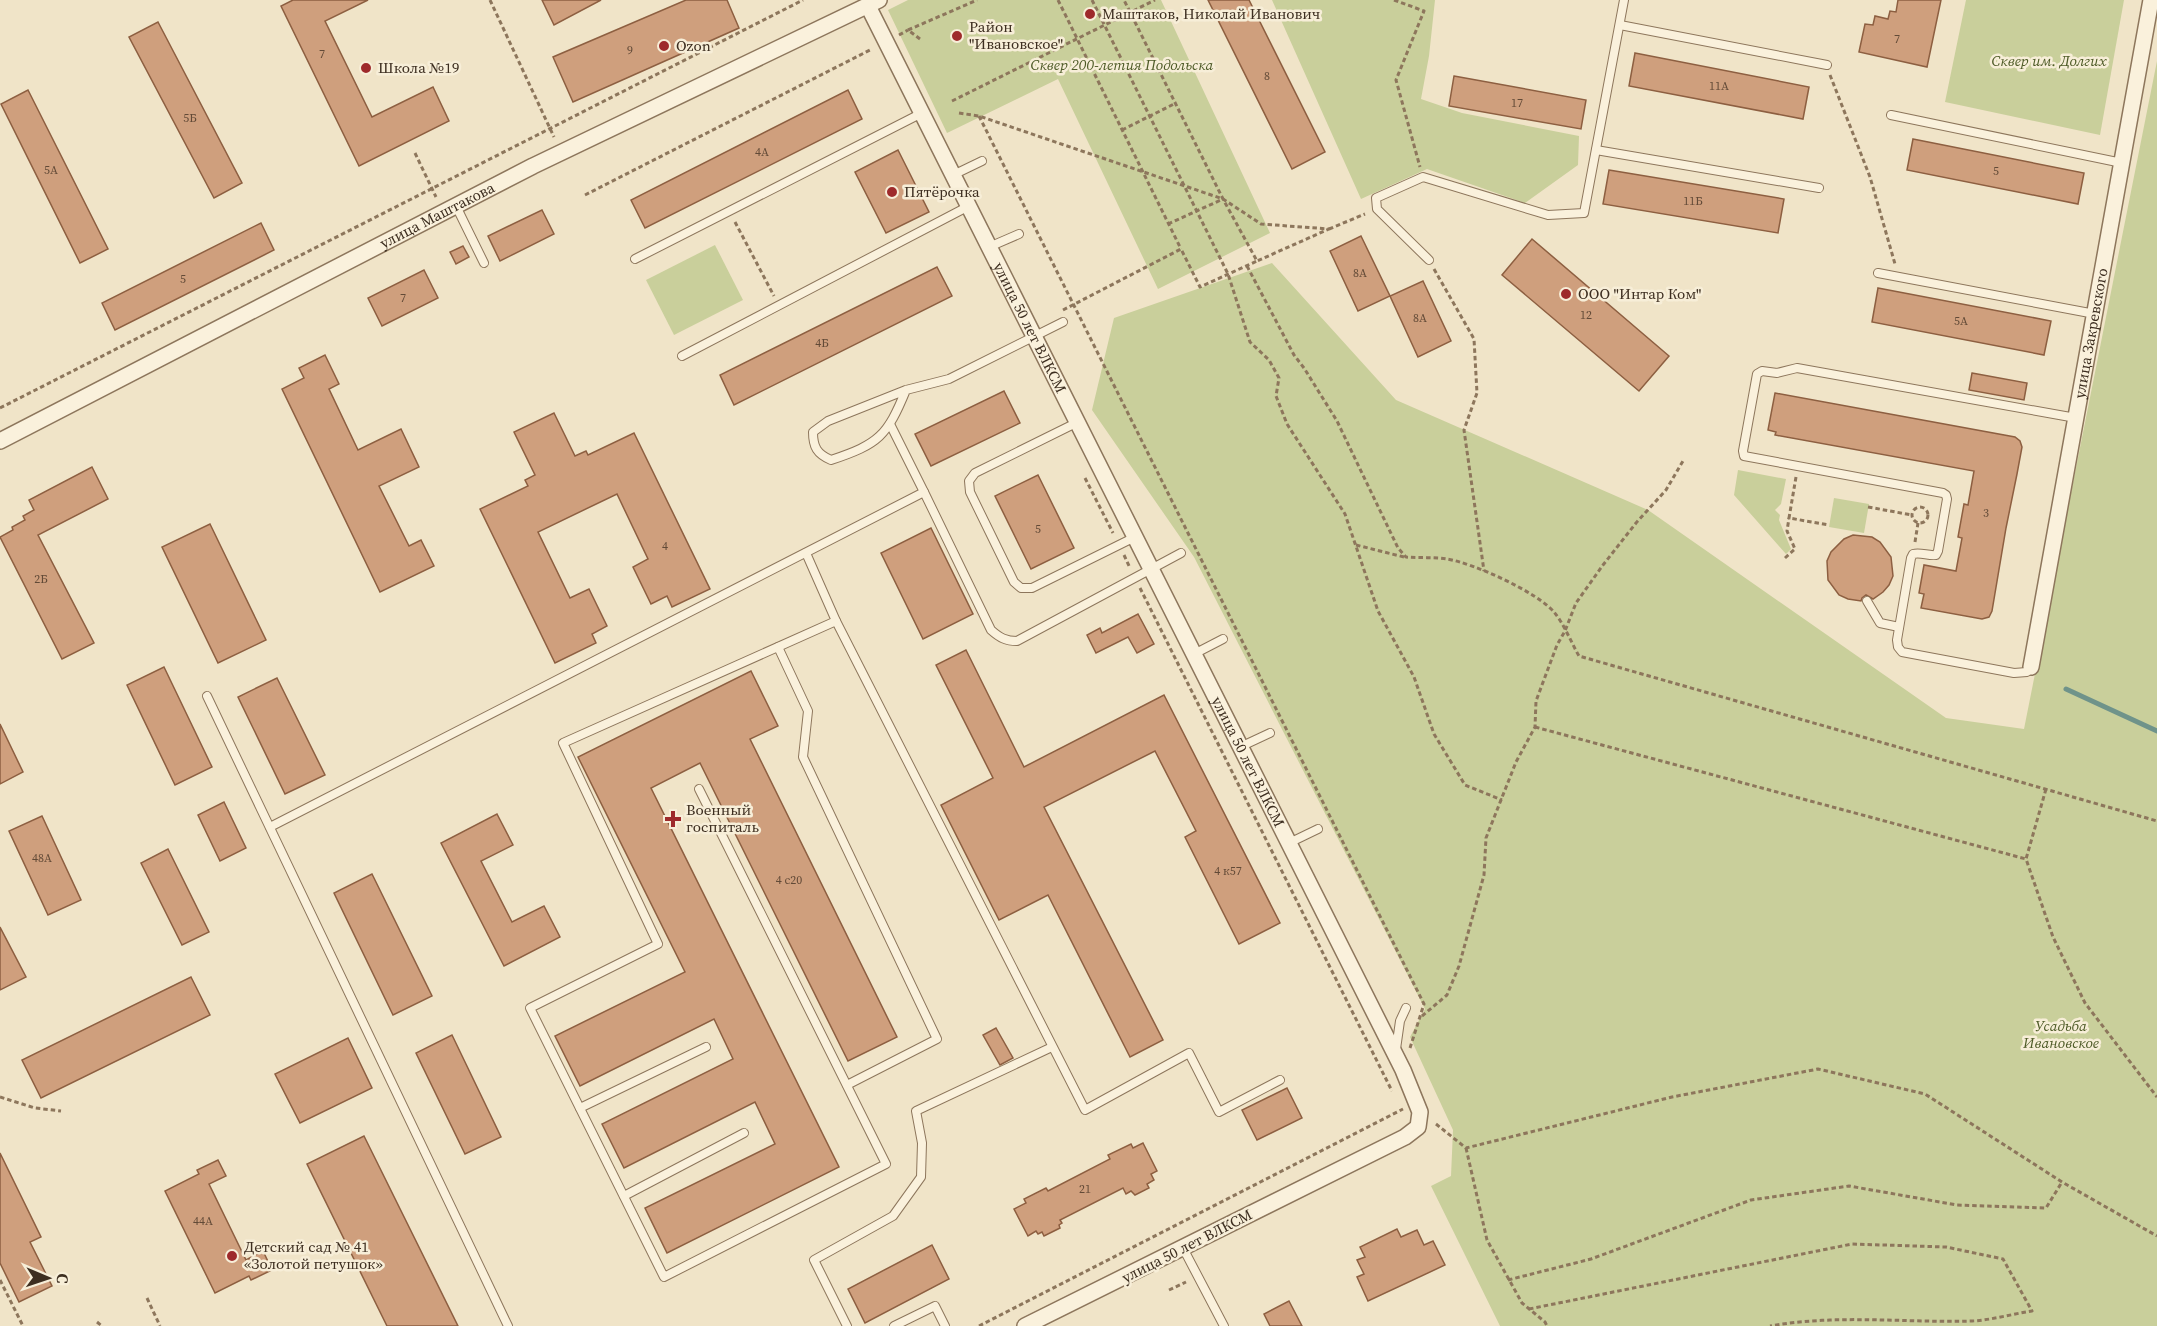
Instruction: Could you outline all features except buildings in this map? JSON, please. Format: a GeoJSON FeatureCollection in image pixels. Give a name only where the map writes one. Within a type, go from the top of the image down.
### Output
{"type":"FeatureCollection","features":[{"type":"Feature","properties":{"kind":"street","name":"улица Закревского"},"geometry":{"type":"LineString","coordinates":[[2031,667],[2151,0]]}},
{"type":"Feature","properties":{"kind":"street","name":"улица 50 лет ВЛКСМ"},"geometry":{"type":"LineString","coordinates":[[873,3],[886,42],[1403,1070],[1420,1112],[1418,1127],[1406,1137],[1025,1326]]}},
{"type":"Feature","properties":{"kind":"street","name":"улица Маштакова"},"geometry":{"type":"LineString","coordinates":[[0,441],[561,152],[873,3]]}},
{"type":"Feature","properties":{"kind":"lane"},"geometry":{"type":"LineString","coordinates":[[1429,260],[1377,209],[1376,198],[1423,177],[1548,215],[1584,213],[1624,0]]}},
{"type":"Feature","properties":{"kind":"lane"},"geometry":{"type":"LineString","coordinates":[[1620,25],[1827,65]]}},
{"type":"Feature","properties":{"kind":"lane"},"geometry":{"type":"LineString","coordinates":[[635,259],[922,113]]}},
{"type":"Feature","properties":{"kind":"lane"},"geometry":{"type":"LineString","coordinates":[[1891,116],[2122,163]]}},
{"type":"Feature","properties":{"kind":"lane"},"geometry":{"type":"LineString","coordinates":[[1596,150],[1819,188]]}},
{"type":"Feature","properties":{"kind":"lane"},"geometry":{"type":"LineString","coordinates":[[953,175],[982,161]]}},
{"type":"Feature","properties":{"kind":"lane"},"geometry":{"type":"LineString","coordinates":[[682,356],[969,206]]}},
{"type":"Feature","properties":{"kind":"lane"},"geometry":{"type":"LineString","coordinates":[[449,209],[484,263]]}},
{"type":"Feature","properties":{"kind":"lane"},"geometry":{"type":"LineString","coordinates":[[989,247],[1019,234]]}},
{"type":"Feature","properties":{"kind":"lane"},"geometry":{"type":"LineString","coordinates":[[1878,273],[2095,314]]}},
{"type":"Feature","properties":{"kind":"lane"},"geometry":{"type":"LineString","coordinates":[[906,390],[890,424],[879,438],[863,448],[831,460],[820,456],[815,450],[813,432],[828,421],[906,390],[949,380],[1063,321]]}},
{"type":"Feature","properties":{"kind":"lane"},"geometry":{"type":"LineString","coordinates":[[2031,667],[2027,672],[2014,674],[1907,654],[1898,647],[1899,627],[1913,554],[1932,555],[1938,551],[1946,495],[1744,456],[1743,451],[1757,374],[1759,372],[1778,373],[1797,368],[2076,418]]}},
{"type":"Feature","properties":{"kind":"lane"},"geometry":{"type":"LineString","coordinates":[[1078,422],[975,472],[969,480],[970,492],[1014,582],[1022,588],[1032,588],[1135,537]]}},
{"type":"Feature","properties":{"kind":"lane"},"geometry":{"type":"LineString","coordinates":[[890,424],[991,630],[1000,638],[1017,641],[1180,553]]}},
{"type":"Feature","properties":{"kind":"lane"},"geometry":{"type":"LineString","coordinates":[[270,827],[924,492]]}},
{"type":"Feature","properties":{"kind":"lane"},"geometry":{"type":"LineString","coordinates":[[806,553],[836,621],[1085,1110],[1189,1053],[1219,1112],[1280,1080]]}},
{"type":"Feature","properties":{"kind":"lane"},"geometry":{"type":"LineString","coordinates":[[1867,601],[1880,623],[1899,627]]}},
{"type":"Feature","properties":{"kind":"lane"},"geometry":{"type":"LineString","coordinates":[[699,789],[886,1164],[664,1277],[530,1008],[658,944],[563,743],[836,621]]}},
{"type":"Feature","properties":{"kind":"lane"},"geometry":{"type":"LineString","coordinates":[[1194,654],[1223,639]]}},
{"type":"Feature","properties":{"kind":"lane"},"geometry":{"type":"LineString","coordinates":[[778,647],[808,711],[803,757],[937,1039],[847,1085]]}},
{"type":"Feature","properties":{"kind":"lane"},"geometry":{"type":"LineString","coordinates":[[207,696],[508,1326]]}},
{"type":"Feature","properties":{"kind":"lane"},"geometry":{"type":"LineString","coordinates":[[1240,747],[1270,733]]}},
{"type":"Feature","properties":{"kind":"lane"},"geometry":{"type":"LineString","coordinates":[[1289,843],[1318,829]]}},
{"type":"Feature","properties":{"kind":"lane"},"geometry":{"type":"LineString","coordinates":[[1395,1055],[1400,1021],[1406,1008]]}},
{"type":"Feature","properties":{"kind":"lane"},"geometry":{"type":"LineString","coordinates":[[580,1108],[706,1047]]}},
{"type":"Feature","properties":{"kind":"lane"},"geometry":{"type":"LineString","coordinates":[[847,1326],[814,1260],[893,1216],[921,1177],[922,1143],[916,1111],[1052,1047]]}},
{"type":"Feature","properties":{"kind":"lane"},"geometry":{"type":"LineString","coordinates":[[624,1196],[744,1133]]}},
{"type":"Feature","properties":{"kind":"lane"},"geometry":{"type":"LineString","coordinates":[[1183,1248],[1224,1326]]}},
{"type":"Feature","properties":{"kind":"lane"},"geometry":{"type":"LineString","coordinates":[[894,1326],[935,1306],[945,1326]]}},
{"type":"Feature","properties":{"kind":"path"},"geometry":{"type":"LineString","coordinates":[[490,0],[561,152]]}},
{"type":"Feature","properties":{"kind":"path"},"geometry":{"type":"LineString","coordinates":[[0,408],[803,0]]}},
{"type":"Feature","properties":{"kind":"path"},"geometry":{"type":"LineString","coordinates":[[585,195],[908,30],[977,0]]}},
{"type":"Feature","properties":{"kind":"path"},"geometry":{"type":"LineString","coordinates":[[1058,0],[1200,287],[1377,209]]}},
{"type":"Feature","properties":{"kind":"path"},"geometry":{"type":"LineString","coordinates":[[1092,0],[1228,274],[1250,342],[1269,360],[1279,378],[1276,396],[1287,423],[1345,514],[1378,611],[1414,677],[1434,734],[1465,784],[1502,800]]}},
{"type":"Feature","properties":{"kind":"path"},"geometry":{"type":"LineString","coordinates":[[1124,0],[1223,199],[1257,261]]}},
{"type":"Feature","properties":{"kind":"path"},"geometry":{"type":"LineString","coordinates":[[952,101],[1155,0]]}},
{"type":"Feature","properties":{"kind":"path"},"geometry":{"type":"LineString","coordinates":[[1394,0],[1424,11],[1396,80],[1423,177]]}},
{"type":"Feature","properties":{"kind":"path"},"geometry":{"type":"LineString","coordinates":[[908,30],[920,39]]}},
{"type":"Feature","properties":{"kind":"path"},"geometry":{"type":"LineString","coordinates":[[1827,65],[1870,177],[1898,277]]}},
{"type":"Feature","properties":{"kind":"path"},"geometry":{"type":"LineString","coordinates":[[1122,130],[1176,103]]}},
{"type":"Feature","properties":{"kind":"path"},"geometry":{"type":"LineString","coordinates":[[959,113],[979,116],[1223,199],[1261,224],[1329,229]]}},
{"type":"Feature","properties":{"kind":"path"},"geometry":{"type":"LineString","coordinates":[[979,116],[1424,1004],[1403,1070]]}},
{"type":"Feature","properties":{"kind":"path"},"geometry":{"type":"LineString","coordinates":[[415,153],[432,188],[449,209]]}},
{"type":"Feature","properties":{"kind":"path"},"geometry":{"type":"LineString","coordinates":[[1168,224],[1223,199]]}},
{"type":"Feature","properties":{"kind":"path"},"geometry":{"type":"LineString","coordinates":[[729,211],[779,306]]}},
{"type":"Feature","properties":{"kind":"path"},"geometry":{"type":"LineString","coordinates":[[1059,312],[1181,249]]}},
{"type":"Feature","properties":{"kind":"path"},"geometry":{"type":"LineString","coordinates":[[1429,260],[1474,339],[1477,393],[1464,430],[1484,571]]}},
{"type":"Feature","properties":{"kind":"path"},"geometry":{"type":"LineString","coordinates":[[1247,266],[1294,355],[1336,421],[1398,548],[1406,557]]}},
{"type":"Feature","properties":{"kind":"path"},"geometry":{"type":"LineString","coordinates":[[1422,1016],[1447,995],[1459,966],[1484,875],[1486,838],[1516,762],[1535,727],[1536,701],[1576,603],[1602,565],[1666,490],[1683,461]]}},
{"type":"Feature","properties":{"kind":"path"},"geometry":{"type":"LineString","coordinates":[[1785,558],[1795,549],[1787,531],[1798,467]]}},
{"type":"Feature","properties":{"kind":"path"},"geometry":{"type":"LineString","coordinates":[[1868,507],[1912,515]]}},
{"type":"Feature","properties":{"kind":"path"},"geometry":{"type":"LineString","coordinates":[[1912,515],[1917,508],[1925,510],[1926,520],[1918,523]]}},
{"type":"Feature","properties":{"kind":"path"},"geometry":{"type":"LineString","coordinates":[[1912,515],[1918,523]]}},
{"type":"Feature","properties":{"kind":"path"},"geometry":{"type":"LineString","coordinates":[[1789,518],[1829,525]]}},
{"type":"Feature","properties":{"kind":"path"},"geometry":{"type":"LineString","coordinates":[[1913,554],[1918,523]]}},
{"type":"Feature","properties":{"kind":"path"},"geometry":{"type":"LineString","coordinates":[[1356,545],[1406,557],[1448,559],[1517,585],[1536,596],[1554,612],[1579,656],[2157,821]]}},
{"type":"Feature","properties":{"kind":"path"},"geometry":{"type":"LineString","coordinates":[[1535,727],[2025,859]]}},
{"type":"Feature","properties":{"kind":"path"},"geometry":{"type":"LineString","coordinates":[[2046,789],[2025,859],[2053,938],[2085,1003],[2157,1097]]}},
{"type":"Feature","properties":{"kind":"path"},"geometry":{"type":"LineString","coordinates":[[1466,1148],[1672,1097],[1818,1069],[1925,1094],[2062,1182],[2157,1236]]}},
{"type":"Feature","properties":{"kind":"path"},"geometry":{"type":"LineString","coordinates":[[0,1097],[35,1108],[61,1111]]}},
{"type":"Feature","properties":{"kind":"path"},"geometry":{"type":"LineString","coordinates":[[979,1326],[1401,1109],[1402,1099]]}},
{"type":"Feature","properties":{"kind":"path"},"geometry":{"type":"LineString","coordinates":[[1420,1112],[1466,1148],[1487,1240],[1522,1303],[1547,1326]]}},
{"type":"Feature","properties":{"kind":"path"},"geometry":{"type":"LineString","coordinates":[[1509,1280],[1591,1259],[1751,1200],[1849,1186],[1957,1205],[2046,1208],[2062,1182]]}},
{"type":"Feature","properties":{"kind":"path"},"geometry":{"type":"LineString","coordinates":[[1529,1309],[1851,1244],[1946,1247],[2003,1259],[2032,1311],[1975,1321],[1887,1319],[1794,1322],[1770,1326]]}},
{"type":"Feature","properties":{"kind":"path"},"geometry":{"type":"LineString","coordinates":[[1169,1290],[1198,1276]]}},
{"type":"Feature","properties":{"kind":"path"},"geometry":{"type":"LineString","coordinates":[[0,1280],[22,1326]]}},
{"type":"Feature","properties":{"kind":"path"},"geometry":{"type":"LineString","coordinates":[[147,1298],[160,1326]]}},
{"type":"Feature","properties":{"kind":"path"},"geometry":{"type":"LineString","coordinates":[[97,1322],[102,1326]]}},
{"type":"Feature","properties":{"kind":"green space","name":"Сквер 200-летия Подольска"},"geometry":{"type":"Polygon","coordinates":[[[908,0],[1161,0],[1270,233],[1158,289],[1058,79],[947,133],[888,10],[908,0]]]}},
{"type":"Feature","properties":{"kind":"green space"},"geometry":{"type":"Polygon","coordinates":[[[1272,0],[1435,0],[1429,56],[1421,99],[1462,113],[1579,136],[1578,165],[1525,203],[1427,169],[1361,199],[1272,0]]]}},
{"type":"Feature","properties":{"kind":"green space","name":"Сквер им. Долгих"},"geometry":{"type":"Polygon","coordinates":[[[1966,0],[2124,0],[2100,135],[1945,102],[1966,0]]]}},
{"type":"Feature","properties":{"kind":"green space","name":"Усадьба Ивановское"},"geometry":{"type":"Polygon","coordinates":[[[2157,61],[2157,1326],[1500,1326],[1431,1186],[1451,1176],[1453,1130],[1410,1037],[1425,1009],[1194,557],[1092,410],[1114,318],[1272,263],[1396,400],[1648,510],[1946,718],[2024,729],[2157,61]]]}},
{"type":"Feature","properties":{"kind":"green space"},"geometry":{"type":"Polygon","coordinates":[[[715,245],[743,300],[674,335],[646,280],[715,245]]]}},
{"type":"Feature","properties":{"kind":"green space"},"geometry":{"type":"Polygon","coordinates":[[[1738,470],[1786,479],[1781,504],[1775,510],[1780,515],[1779,520],[1791,549],[1786,554],[1734,495],[1738,470]]]}},
{"type":"Feature","properties":{"kind":"green space"},"geometry":{"type":"Polygon","coordinates":[[[1834,498],[1869,504],[1864,533],[1829,527],[1834,498]]]}},
{"type":"Feature","properties":{"kind":"waterway"},"geometry":{"type":"LineString","coordinates":[[2066,689],[2157,731]]}},
{"type":"Feature","properties":{"kind":"place","name":"Маштаков, Николай Иванович"},"geometry":{"type":"Point","coordinates":[1090,14]}},
{"type":"Feature","properties":{"kind":"place","name":"Район \"Ивановское\""},"geometry":{"type":"Point","coordinates":[957,36]}},
{"type":"Feature","properties":{"kind":"place","name":"Ozon"},"geometry":{"type":"Point","coordinates":[664,46]}},
{"type":"Feature","properties":{"kind":"place","name":"Школа №19"},"geometry":{"type":"Point","coordinates":[366,68]}},
{"type":"Feature","properties":{"kind":"place","name":"Пятёрочка"},"geometry":{"type":"Point","coordinates":[892,192]}},
{"type":"Feature","properties":{"kind":"place","name":"ООО \"Интар Ком\""},"geometry":{"type":"Point","coordinates":[1566,294]}},
{"type":"Feature","properties":{"kind":"place","name":"Военный госпиталь"},"geometry":{"type":"Point","coordinates":[673,819]}},
{"type":"Feature","properties":{"kind":"place","name":"Детский сад № 41 «Золотой петушок»"},"geometry":{"type":"Point","coordinates":[232,1256]}}]}
